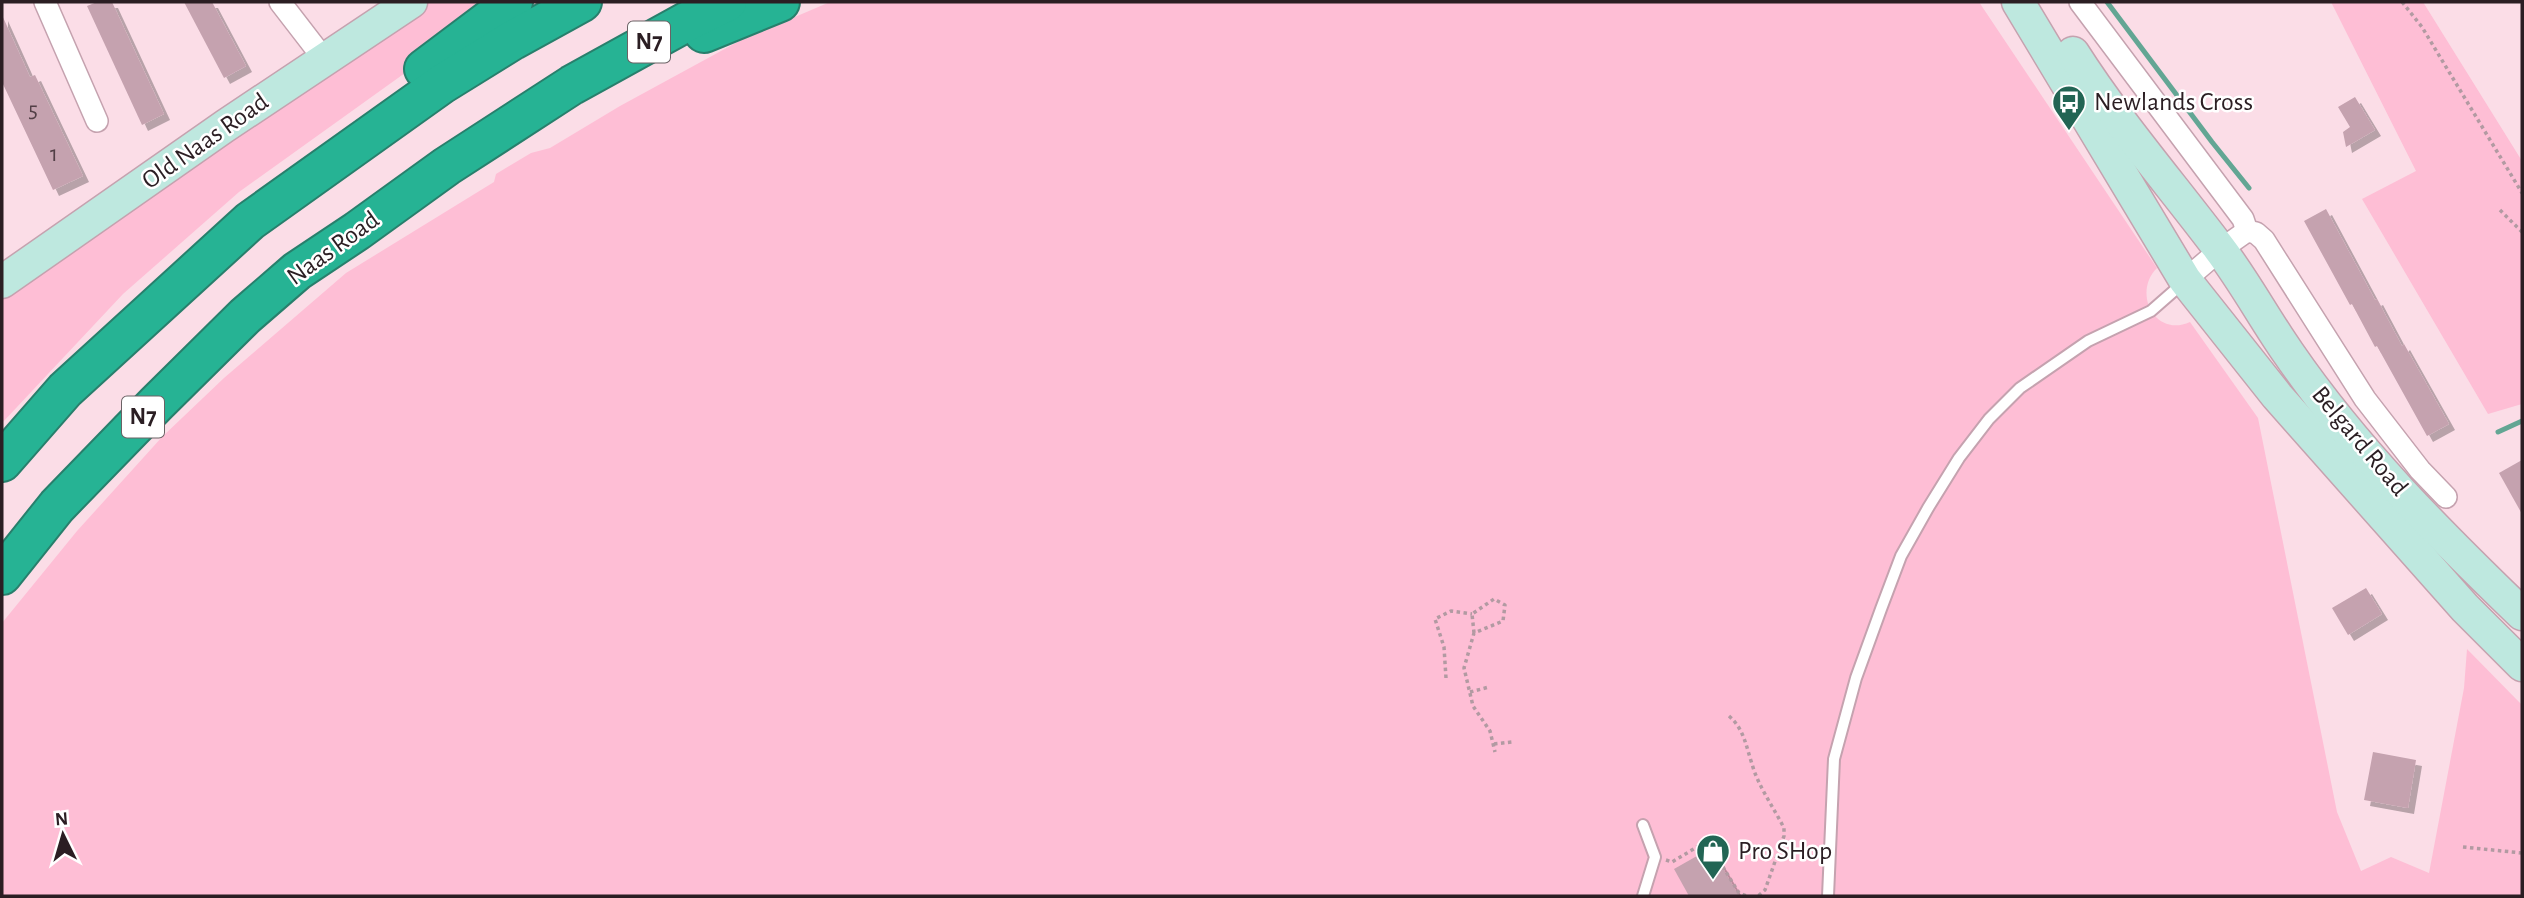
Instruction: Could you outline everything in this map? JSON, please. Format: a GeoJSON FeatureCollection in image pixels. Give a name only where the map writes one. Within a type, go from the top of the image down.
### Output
{"type":"FeatureCollection","features":[{"type":"Feature","properties":{"kind":"highway"},"geometry":{"type":"LineString","coordinates":[[250,221],[285,175],[320,145],[431,63],[519,15],[567,2]]}},
{"type":"Feature","properties":{"kind":"highway"},"geometry":{"type":"LineString","coordinates":[[2,462],[65,390],[250,221],[442,84],[519,15],[582,2]]}},
{"type":"Feature","properties":{"kind":"highway","name":"Naas Road"},"geometry":{"type":"LineString","coordinates":[[2,575],[57,506],[147,413],[245,316],[297,271],[447,166],[572,85],[727,2]]}},
{"type":"Feature","properties":{"kind":"highway"},"geometry":{"type":"LineString","coordinates":[[572,85],[623,70],[780,2]]}},
{"type":"Feature","properties":{"kind":"main road","name":"Old Naas Road"},"geometry":{"type":"LineString","coordinates":[[2,282],[411,2]]}},
{"type":"Feature","properties":{"kind":"main road","name":"Belgard Road"},"geometry":{"type":"LineString","coordinates":[[2018,2],[2185,281],[2277,396],[2469,613],[2522,665]]}},
{"type":"Feature","properties":{"kind":"main road","name":"Belgard Road"},"geometry":{"type":"LineString","coordinates":[[2041,2],[2121,125],[2220,250],[2290,355],[2365,450],[2445,540],[2522,614]]}},
{"type":"Feature","properties":{"kind":"main road","name":"Belgard Road"},"geometry":{"type":"LineString","coordinates":[[2121,125],[2128,151],[2184,236],[2185,281]]}},
{"type":"Feature","properties":{"kind":"main road","name":"Belgard Road"},"geometry":{"type":"LineString","coordinates":[[2220,250],[2218,283],[2252,338],[2277,396]]}},
{"type":"Feature","properties":{"kind":"street"},"geometry":{"type":"LineString","coordinates":[[45,2],[97,121]]}},
{"type":"Feature","properties":{"kind":"street"},"geometry":{"type":"LineString","coordinates":[[281,2],[324,60]]}},
{"type":"Feature","properties":{"kind":"street","name":"Belgard Road"},"geometry":{"type":"LineString","coordinates":[[2080,2],[2193,150],[2243,219],[2247,231],[2256,233],[2264,240],[2365,399],[2420,470],[2446,497]]}},
{"type":"Feature","properties":{"kind":"street"},"geometry":{"type":"LineString","coordinates":[[2185,281],[2220,250],[2247,231]]}},
{"type":"Feature","properties":{"kind":"lane"},"geometry":{"type":"LineString","coordinates":[[1828,896],[1834,759],[1856,678],[1881,608],[1901,556],[1928,509],[1959,458],[1989,419],[2020,388],[2088,341],[2151,311],[2185,281]]}},
{"type":"Feature","properties":{"kind":"lane"},"geometry":{"type":"LineString","coordinates":[[1643,825],[1655,857],[1643,896]]}},
{"type":"Feature","properties":{"kind":"path"},"geometry":{"type":"LineString","coordinates":[[2402,2],[2422,27],[2522,193]]}},
{"type":"Feature","properties":{"kind":"path"},"geometry":{"type":"LineString","coordinates":[[2500,210],[2522,232]]}},
{"type":"Feature","properties":{"kind":"path"},"geometry":{"type":"LineString","coordinates":[[1446,678],[1444,647],[1435,619],[1451,611],[1472,614],[1494,599],[1505,605],[1503,621],[1474,634]]}},
{"type":"Feature","properties":{"kind":"path"},"geometry":{"type":"LineString","coordinates":[[1472,614],[1474,634],[1464,668],[1473,706],[1490,731],[1495,752]]}},
{"type":"Feature","properties":{"kind":"path"},"geometry":{"type":"LineString","coordinates":[[1470,692],[1489,687]]}},
{"type":"Feature","properties":{"kind":"path"},"geometry":{"type":"LineString","coordinates":[[1729,716],[1738,724],[1752,765],[1784,828],[1765,890],[1758,896]]}},
{"type":"Feature","properties":{"kind":"path"},"geometry":{"type":"LineString","coordinates":[[1494,744],[1512,742]]}},
{"type":"Feature","properties":{"kind":"path"},"geometry":{"type":"LineString","coordinates":[[1655,857],[1672,862],[1707,841],[1739,893],[1747,896]]}},
{"type":"Feature","properties":{"kind":"path"},"geometry":{"type":"LineString","coordinates":[[2463,847],[2522,853]]}},
{"type":"Feature","properties":{"kind":"shaded area"},"geometry":{"type":"Polygon","coordinates":[[[424,2],[504,2],[239,192],[123,294],[2,423],[2,297],[424,2]]]}},
{"type":"Feature","properties":{"kind":"shaded area"},"geometry":{"type":"Polygon","coordinates":[[[830,2],[1979,2],[2157,268],[2147,289],[2151,310],[2158,319],[2167,324],[2190,322],[2258,418],[2337,812],[2361,871],[2391,857],[2429,873],[2464,688],[2467,649],[2522,705],[2522,896],[2,896],[2,623],[77,531],[162,437],[224,378],[346,273],[494,182],[496,174],[531,153],[550,148],[620,106],[743,39],[830,2]]]}},
{"type":"Feature","properties":{"kind":"shaded area"},"geometry":{"type":"Polygon","coordinates":[[[2331,2],[2423,2],[2522,161],[2522,404],[2488,414],[2362,199],[2416,171],[2331,2]]]}},
{"type":"Feature","properties":{"kind":"building"},"geometry":{"type":"Polygon","coordinates":[[[97,2],[112,2],[164,114],[142,125],[87,6],[97,2]]]}},
{"type":"Feature","properties":{"kind":"building"},"geometry":{"type":"Polygon","coordinates":[[[184,2],[212,2],[246,66],[224,78],[184,2]]]}},
{"type":"Feature","properties":{"kind":"building"},"geometry":{"type":"Polygon","coordinates":[[[2,15],[30,77],[35,75],[83,176],[53,190],[2,82],[2,15]]]}},
{"type":"Feature","properties":{"kind":"building"},"geometry":{"type":"Polygon","coordinates":[[[2355,97],[2375,130],[2346,147],[2343,132],[2350,127],[2338,107],[2355,97]]]}},
{"type":"Feature","properties":{"kind":"building"},"geometry":{"type":"Polygon","coordinates":[[[2326,209],[2375,300],[2377,299],[2402,346],[2404,344],[2449,424],[2427,436],[2304,221],[2326,209]]]}},
{"type":"Feature","properties":{"kind":"building"},"geometry":{"type":"Polygon","coordinates":[[[2522,460],[2522,514],[2499,473],[2522,460]]]}},
{"type":"Feature","properties":{"kind":"building"},"geometry":{"type":"Polygon","coordinates":[[[2366,588],[2382,614],[2348,635],[2332,608],[2366,588]]]}},
{"type":"Feature","properties":{"kind":"building"},"geometry":{"type":"Polygon","coordinates":[[[2373,752],[2416,760],[2408,808],[2364,800],[2373,752]]]}},
{"type":"Feature","properties":{"kind":"building"},"geometry":{"type":"Polygon","coordinates":[[[1711,848],[1739,896],[1689,896],[1674,869],[1711,848]]]}},
{"type":"Feature","properties":{"kind":"waterway"},"geometry":{"type":"LineString","coordinates":[[2107,2],[2249,188]]}},
{"type":"Feature","properties":{"kind":"waterway"},"geometry":{"type":"LineString","coordinates":[[2498,432],[2522,421]]}},
{"type":"Feature","properties":{"kind":"place","name":"Newlands Cross"},"geometry":{"type":"Point","coordinates":[2069,132]}},
{"type":"Feature","properties":{"kind":"place","name":"Pro SHop"},"geometry":{"type":"Point","coordinates":[1713,881]}}]}
